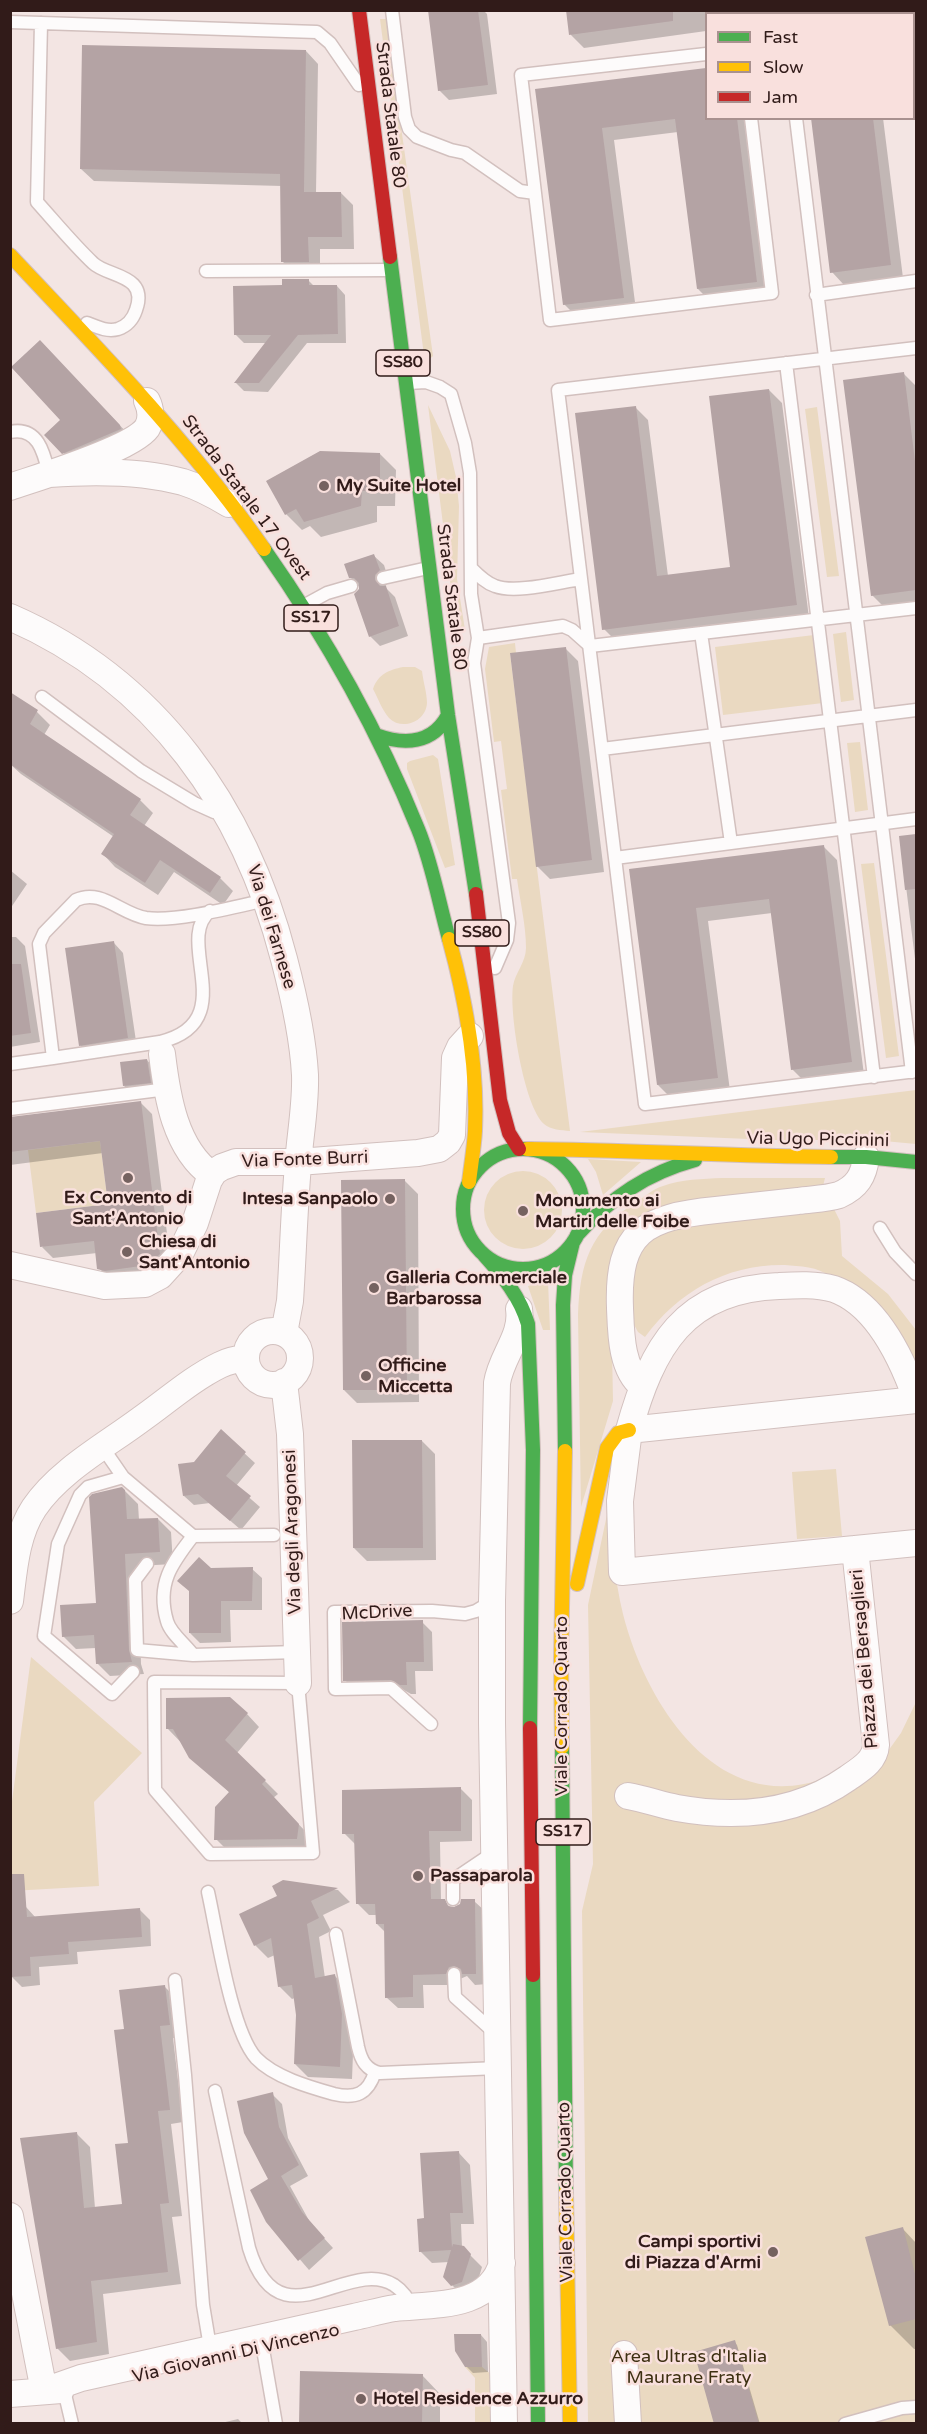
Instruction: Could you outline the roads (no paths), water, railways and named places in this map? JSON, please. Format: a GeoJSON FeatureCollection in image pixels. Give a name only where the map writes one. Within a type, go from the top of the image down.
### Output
{"type":"FeatureCollection","features":[{"type":"Feature","properties":{"kind":"main road","name":"Strada Statale 80"},"geometry":{"type":"LineString","coordinates":[[359,10],[448,715],[464,804],[488,986],[500,1100],[509,1133],[523,1149]]}},
{"type":"Feature","properties":{"kind":"main road","name":"Strada Statale 17 Ovest"},"geometry":{"type":"LineString","coordinates":[[10,255],[147,401],[236,508],[304,606],[376,735],[410,805],[430,864],[458,971],[470,1036],[475,1107],[469,1182]]}},
{"type":"Feature","properties":{"kind":"main road"},"geometry":{"type":"LineString","coordinates":[[376,735],[397,742],[420,741],[439,729],[448,715]]}},
{"type":"Feature","properties":{"kind":"main road"},"geometry":{"type":"LineString","coordinates":[[523,1149],[544,1152],[558,1160],[575,1178],[581,1194],[583,1210],[575,1238],[563,1254],[550,1263],[528,1269],[505,1266],[484,1255],[471,1238],[464,1217],[464,1196],[469,1182],[478,1169],[489,1159],[503,1152],[523,1149]]}},
{"type":"Feature","properties":{"kind":"main road","name":"Via Ugo Piccinini"},"geometry":{"type":"LineString","coordinates":[[523,1149],[643,1150],[719,1156],[866,1157],[916,1162]]}},
{"type":"Feature","properties":{"kind":"main road","name":"Via Ugo Piccinini"},"geometry":{"type":"LineString","coordinates":[[575,1238],[609,1203],[647,1177],[685,1162],[719,1156]]}},
{"type":"Feature","properties":{"kind":"main road","name":"Viale Corrado Quarto"},"geometry":{"type":"LineString","coordinates":[[570,2424],[563,2049],[561,1659],[563,1305],[565,1275],[575,1238]]}},
{"type":"Feature","properties":{"kind":"main road","name":"Viale Corrado Quarto"},"geometry":{"type":"LineString","coordinates":[[484,1255],[501,1272],[514,1291],[528,1324],[532,1392],[530,1740],[538,2424]]}},
{"type":"Feature","properties":{"kind":"main road"},"geometry":{"type":"LineString","coordinates":[[561,1659],[607,1449],[615,1436],[629,1430]]}},
{"type":"Feature","properties":{"kind":"street"},"geometry":{"type":"LineString","coordinates":[[10,487],[49,474],[136,438],[149,423],[150,412],[147,401]]}},
{"type":"Feature","properties":{"kind":"street"},"geometry":{"type":"LineString","coordinates":[[49,474],[137,475],[172,480],[206,491],[236,508]]}},
{"type":"Feature","properties":{"kind":"street","name":"Via dei Farnese"},"geometry":{"type":"LineString","coordinates":[[10,617],[41,632],[75,653],[143,705],[185,749],[224,808],[248,854],[266,900],[288,973],[303,1054],[305,1096],[298,1162]]}},
{"type":"Feature","properties":{"kind":"street","name":"Via Fonte Burri"},"geometry":{"type":"LineString","coordinates":[[212,1175],[222,1167],[236,1162],[298,1162],[418,1154],[439,1149],[448,1142],[452,1134],[455,1058],[460,1047],[470,1036]]}},
{"type":"Feature","properties":{"kind":"street"},"geometry":{"type":"LineString","coordinates":[[10,1265],[105,1286],[131,1286],[150,1282],[167,1269],[185,1246],[212,1175],[199,1164],[188,1149],[179,1130],[167,1089],[162,1054]]}},
{"type":"Feature","properties":{"kind":"street"},"geometry":{"type":"LineString","coordinates":[[642,1386],[633,1378],[628,1365],[620,1299],[621,1271],[628,1251],[637,1236],[651,1224],[679,1214],[839,1195],[859,1180],[865,1168],[866,1157]]}},
{"type":"Feature","properties":{"kind":"street"},"geometry":{"type":"LineString","coordinates":[[284,1333],[290,1301],[298,1162]]}},
{"type":"Feature","properties":{"kind":"street","name":"Piazza dei Bersaglieri"},"geometry":{"type":"LineString","coordinates":[[629,1430],[916,1399],[896,1350],[867,1313],[842,1293],[811,1286],[770,1286],[731,1293],[707,1304],[683,1322],[667,1341],[650,1366],[629,1430],[620,1501],[622,1572],[916,1543]]}},
{"type":"Feature","properties":{"kind":"street","name":"Viale Corrado Quarto"},"geometry":{"type":"LineString","coordinates":[[504,2424],[492,1601],[498,1437],[497,1383],[520,1320],[519,1305],[514,1291]]}},
{"type":"Feature","properties":{"kind":"street"},"geometry":{"type":"LineString","coordinates":[[266,1331],[284,1333],[291,1337],[300,1353],[297,1371],[284,1382],[276,1385],[258,1381],[248,1367],[246,1358],[248,1349],[258,1335],[266,1331]]}},
{"type":"Feature","properties":{"kind":"street"},"geometry":{"type":"LineString","coordinates":[[10,1601],[17,1554],[29,1517],[55,1484],[197,1379],[220,1365],[246,1358]]}},
{"type":"Feature","properties":{"kind":"street","name":"Via degli Aragonesi"},"geometry":{"type":"LineString","coordinates":[[284,1382],[290,1434],[298,1683]]}},
{"type":"Feature","properties":{"kind":"street","name":"Piazza dei Bersaglieri"},"geometry":{"type":"LineString","coordinates":[[628,1796],[691,1810],[730,1813],[776,1810],[818,1797],[849,1778],[872,1759],[876,1745],[855,1550]]}},
{"type":"Feature","properties":{"kind":"street"},"geometry":{"type":"LineString","coordinates":[[10,2216],[57,2388]]}},
{"type":"Feature","properties":{"kind":"street","name":"Via Giovanni Di Vincenzo"},"geometry":{"type":"LineString","coordinates":[[10,2394],[57,2388],[81,2378],[211,2355],[393,2308],[415,2308],[462,2302],[489,2286],[497,2276],[502,2263]]}},
{"type":"Feature","properties":{"kind":"street"},"geometry":{"type":"LineString","coordinates":[[462,2302],[488,2313],[503,2334]]}},
{"type":"Feature","properties":{"kind":"street"},"geometry":{"type":"LineString","coordinates":[[624,2354],[628,2424]]}},
{"type":"Feature","properties":{"kind":"lane"},"geometry":{"type":"LineString","coordinates":[[392,10],[405,117],[412,133],[417,137],[465,153],[520,191],[535,193]]}},
{"type":"Feature","properties":{"kind":"lane"},"geometry":{"type":"LineString","coordinates":[[10,22],[317,32],[330,43],[370,101]]}},
{"type":"Feature","properties":{"kind":"lane"},"geometry":{"type":"LineString","coordinates":[[41,23],[37,202],[93,263],[129,279],[138,297],[138,307],[133,318],[116,330],[106,330],[92,325],[59,306]]}},
{"type":"Feature","properties":{"kind":"lane"},"geometry":{"type":"LineString","coordinates":[[705,54],[521,75],[550,320],[772,293],[751,120]]}},
{"type":"Feature","properties":{"kind":"lane"},"geometry":{"type":"LineString","coordinates":[[796,120],[816,295],[824,359],[856,615],[881,823],[914,1072],[645,1104],[558,390],[786,363],[824,359],[916,348]]}},
{"type":"Feature","properties":{"kind":"lane"},"geometry":{"type":"LineString","coordinates":[[206,271],[392,270]]}},
{"type":"Feature","properties":{"kind":"lane"},"geometry":{"type":"LineString","coordinates":[[816,295],[916,281]]}},
{"type":"Feature","properties":{"kind":"lane"},"geometry":{"type":"LineString","coordinates":[[786,363],[874,1077]]}},
{"type":"Feature","properties":{"kind":"lane"},"geometry":{"type":"LineString","coordinates":[[406,383],[426,382],[451,394],[465,443],[470,473],[471,594],[478,638],[474,663],[509,923],[507,939],[488,986]]}},
{"type":"Feature","properties":{"kind":"lane"},"geometry":{"type":"LineString","coordinates":[[10,432],[23,431],[36,438],[43,451],[49,474]]}},
{"type":"Feature","properties":{"kind":"lane"},"geometry":{"type":"LineString","coordinates":[[383,578],[430,568]]}},
{"type":"Feature","properties":{"kind":"lane"},"geometry":{"type":"LineString","coordinates":[[472,569],[483,580],[496,587],[514,589],[582,579]]}},
{"type":"Feature","properties":{"kind":"lane"},"geometry":{"type":"LineString","coordinates":[[304,606],[327,593],[351,586]]}},
{"type":"Feature","properties":{"kind":"lane"},"geometry":{"type":"LineString","coordinates":[[478,638],[563,626],[572,630],[590,646],[916,608]]}},
{"type":"Feature","properties":{"kind":"lane"},"geometry":{"type":"LineString","coordinates":[[701,633],[730,843]]}},
{"type":"Feature","properties":{"kind":"lane"},"geometry":{"type":"LineString","coordinates":[[42,697],[141,771],[194,803],[214,812],[224,808]]}},
{"type":"Feature","properties":{"kind":"lane"},"geometry":{"type":"LineString","coordinates":[[602,748],[916,710]]}},
{"type":"Feature","properties":{"kind":"lane"},"geometry":{"type":"LineString","coordinates":[[615,858],[916,819]]}},
{"type":"Feature","properties":{"kind":"lane"},"geometry":{"type":"LineString","coordinates":[[53,1058],[39,944],[44,933],[73,903],[82,897],[94,896],[131,914],[152,918],[210,911],[266,900]]}},
{"type":"Feature","properties":{"kind":"lane"},"geometry":{"type":"LineString","coordinates":[[10,1064],[160,1042],[176,1036],[190,1026],[201,1011],[203,1000],[199,934],[204,918],[210,911]]}},
{"type":"Feature","properties":{"kind":"lane"},"geometry":{"type":"LineString","coordinates":[[10,1109],[167,1089]]}},
{"type":"Feature","properties":{"kind":"lane"},"geometry":{"type":"LineString","coordinates":[[880,1228],[895,1252],[916,1274]]}},
{"type":"Feature","properties":{"kind":"lane"},"geometry":{"type":"LineString","coordinates":[[103,1448],[123,1477],[193,1536],[274,1535]]}},
{"type":"Feature","properties":{"kind":"lane"},"geometry":{"type":"LineString","coordinates":[[123,1477],[88,1487],[80,1495],[58,1544],[44,1636],[112,1694],[133,1672]]}},
{"type":"Feature","properties":{"kind":"lane"},"geometry":{"type":"LineString","coordinates":[[193,1536],[172,1563],[163,1585],[167,1623],[193,1655]]}},
{"type":"Feature","properties":{"kind":"lane"},"geometry":{"type":"LineString","coordinates":[[147,1564],[135,1580],[137,1650],[193,1655],[297,1652]]}},
{"type":"Feature","properties":{"kind":"lane","name":"McDrive"},"geometry":{"type":"LineString","coordinates":[[431,1724],[391,1688],[335,1689],[334,1612],[432,1611],[465,1614],[480,1609],[492,1601]]}},
{"type":"Feature","properties":{"kind":"lane"},"geometry":{"type":"LineString","coordinates":[[154,1682],[298,1683],[313,1853],[210,1854],[155,1790],[154,1682]]}},
{"type":"Feature","properties":{"kind":"lane"},"geometry":{"type":"LineString","coordinates":[[453,1899],[453,1880],[494,1852]]}},
{"type":"Feature","properties":{"kind":"lane"},"geometry":{"type":"LineString","coordinates":[[208,1892],[238,2025],[255,2057],[281,2075],[328,2092],[350,2097],[366,2090],[375,2072]]}},
{"type":"Feature","properties":{"kind":"lane"},"geometry":{"type":"LineString","coordinates":[[336,1934],[357,2047],[363,2061],[375,2072],[498,2068]]}},
{"type":"Feature","properties":{"kind":"lane"},"geometry":{"type":"LineString","coordinates":[[454,1974],[455,1997],[498,2035]]}},
{"type":"Feature","properties":{"kind":"lane"},"geometry":{"type":"LineString","coordinates":[[175,1980],[204,2305],[211,2355]]}},
{"type":"Feature","properties":{"kind":"lane"},"geometry":{"type":"LineString","coordinates":[[215,2091],[249,2248],[264,2279],[279,2291],[299,2296],[376,2278],[399,2289],[415,2308]]}},
{"type":"Feature","properties":{"kind":"lane"},"geometry":{"type":"LineString","coordinates":[[262,2343],[276,2424]]}},
{"type":"Feature","properties":{"kind":"lane"},"geometry":{"type":"LineString","coordinates":[[57,2388],[72,2424]]}},
{"type":"Feature","properties":{"kind":"lane"},"geometry":{"type":"LineString","coordinates":[[845,2424],[902,2408],[916,2407]]}},
{"type":"Feature","properties":{"kind":"place","name":"My Suite Hotel"},"geometry":{"type":"Point","coordinates":[324,486]}},
{"type":"Feature","properties":{"kind":"place","name":"Ex Convento di Sant'Antonio"},"geometry":{"type":"Point","coordinates":[128,1178]}},
{"type":"Feature","properties":{"kind":"place","name":"Intesa Sanpaolo"},"geometry":{"type":"Point","coordinates":[390,1199]}},
{"type":"Feature","properties":{"kind":"place","name":"Monumento ai Martiri delle Foibe"},"geometry":{"type":"Point","coordinates":[523,1211]}},
{"type":"Feature","properties":{"kind":"place","name":"Chiesa di Sant'Antonio"},"geometry":{"type":"Point","coordinates":[127,1252]}},
{"type":"Feature","properties":{"kind":"place","name":"Galleria Commerciale Barbarossa"},"geometry":{"type":"Point","coordinates":[374,1288]}},
{"type":"Feature","properties":{"kind":"place","name":"Officine Miccetta"},"geometry":{"type":"Point","coordinates":[366,1376]}},
{"type":"Feature","properties":{"kind":"place","name":"Passaparola"},"geometry":{"type":"Point","coordinates":[418,1876]}},
{"type":"Feature","properties":{"kind":"place","name":"Campi sportivi di Piazza d'Armi"},"geometry":{"type":"Point","coordinates":[773,2252]}},
{"type":"Feature","properties":{"kind":"place","name":"Hotel Residence Azzurro"},"geometry":{"type":"Point","coordinates":[361,2399]}},
{"type":"Feature","properties":{"kind":"park label","name":"Area Ultras d'Italia Maurane Fraty"},"geometry":{"type":"Point","coordinates":[689,2367]}}]}
